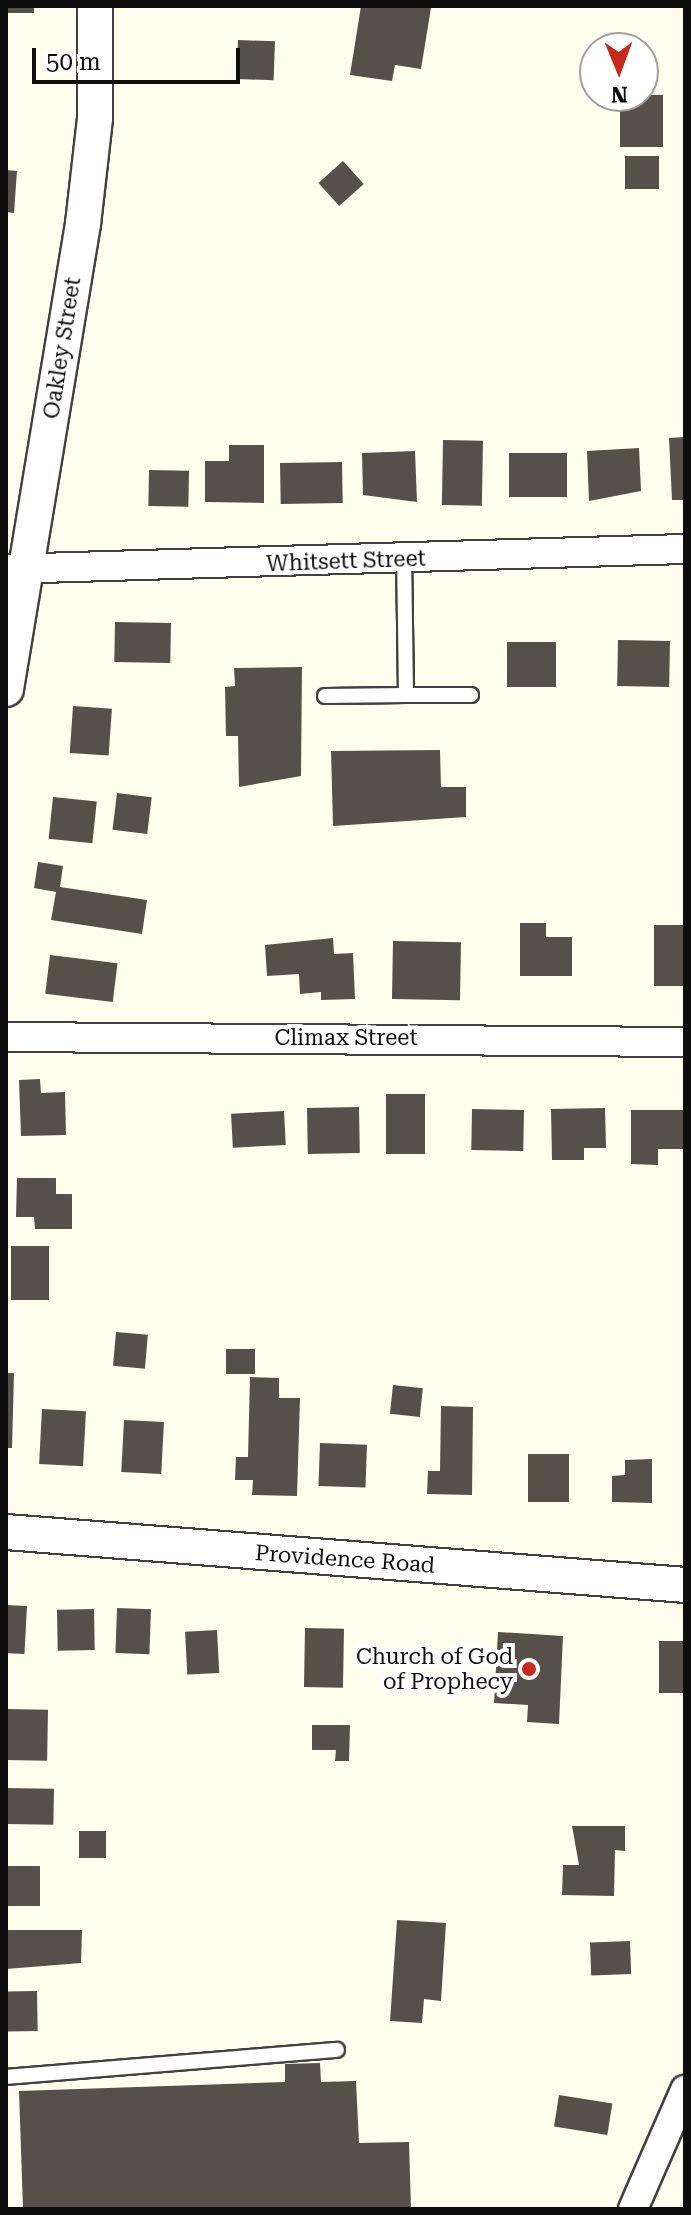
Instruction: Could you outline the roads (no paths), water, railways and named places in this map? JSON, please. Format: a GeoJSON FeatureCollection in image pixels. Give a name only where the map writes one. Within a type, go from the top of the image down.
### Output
{"type":"FeatureCollection","features":[{"type":"Feature","properties":{"kind":"street","name":"Oakley Street"},"geometry":{"type":"LineString","coordinates":[[6,689],[18,569],[83,224],[95,118],[95,6]]}},
{"type":"Feature","properties":{"kind":"street","name":"Whitsett Street"},"geometry":{"type":"LineString","coordinates":[[18,569],[685,549]]}},
{"type":"Feature","properties":{"kind":"street","name":"Climax Street"},"geometry":{"type":"LineString","coordinates":[[6,1037],[685,1042]]}},
{"type":"Feature","properties":{"kind":"street","name":"Providence Road"},"geometry":{"type":"LineString","coordinates":[[6,1532],[685,1585]]}},
{"type":"Feature","properties":{"kind":"street"},"geometry":{"type":"LineString","coordinates":[[633,2209],[685,2090]]}},
{"type":"Feature","properties":{"kind":"lane"},"geometry":{"type":"LineString","coordinates":[[404,559],[406,695]]}},
{"type":"Feature","properties":{"kind":"lane"},"geometry":{"type":"LineString","coordinates":[[325,696],[471,695]]}},
{"type":"Feature","properties":{"kind":"lane"},"geometry":{"type":"LineString","coordinates":[[6,2077],[337,2050]]}},
{"type":"Feature","properties":{"kind":"place","name":"Church of God of Prophecy"},"geometry":{"type":"Point","coordinates":[529,1669]}}]}
